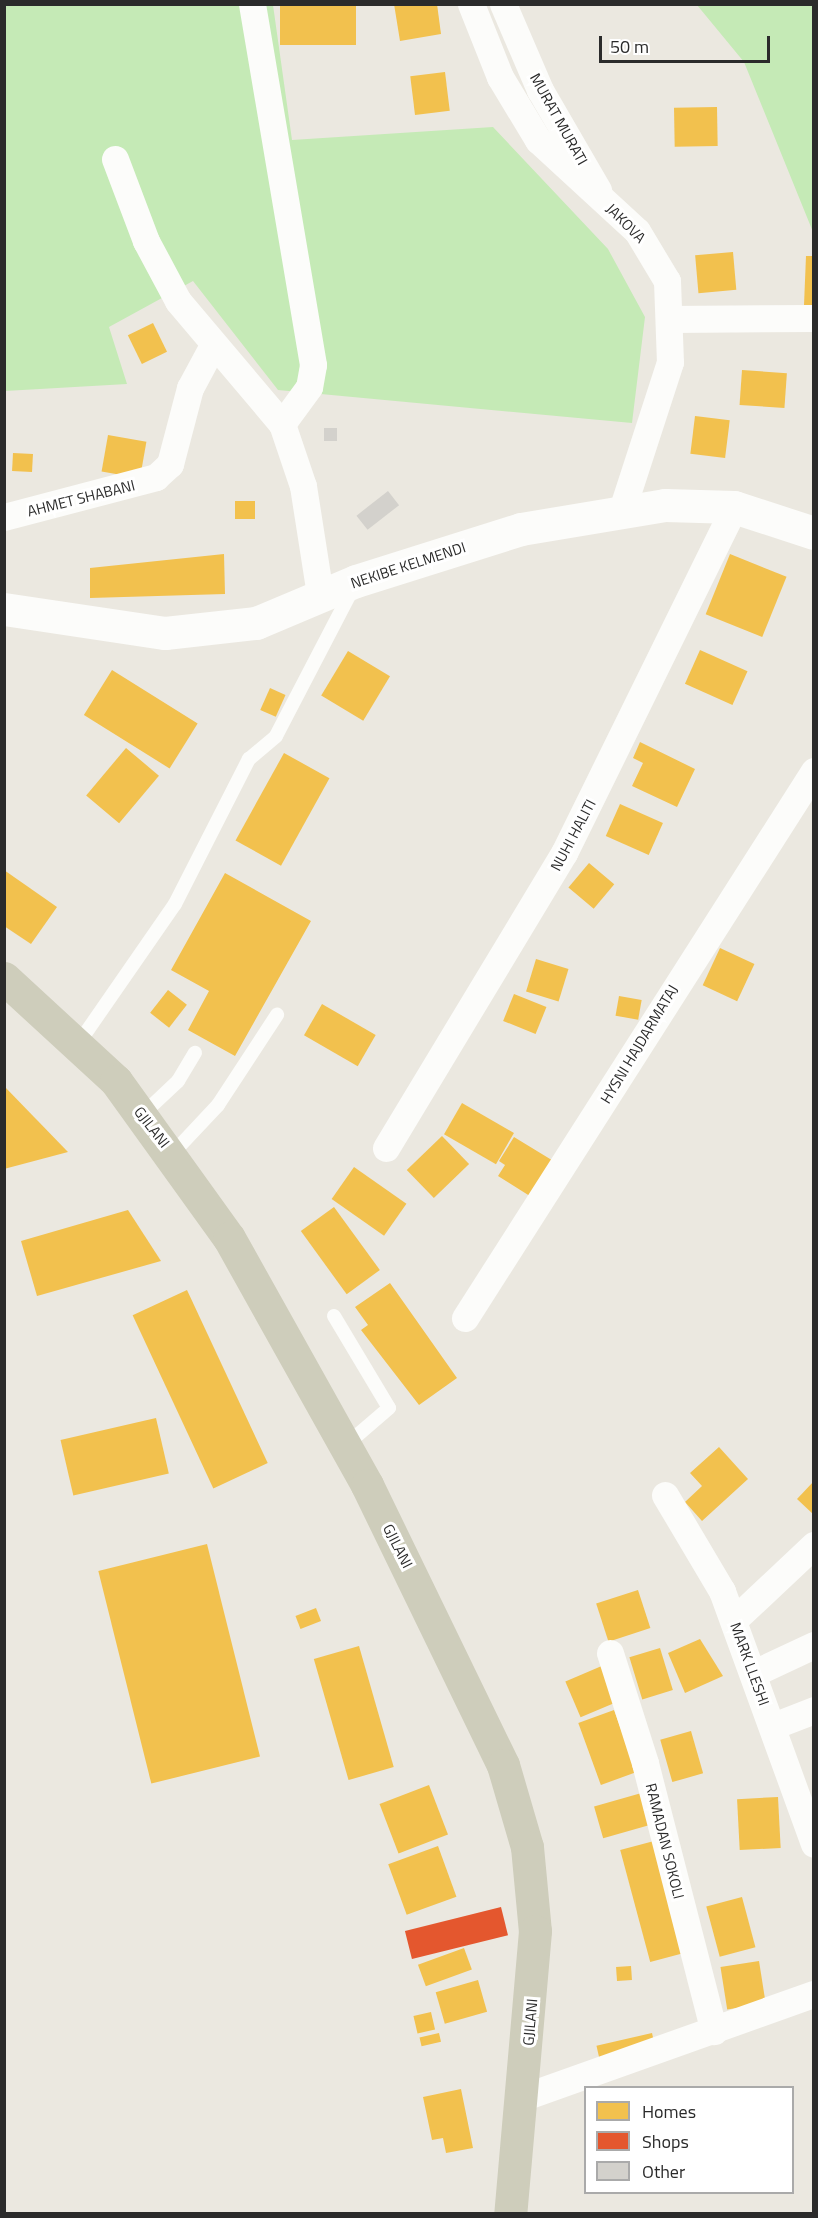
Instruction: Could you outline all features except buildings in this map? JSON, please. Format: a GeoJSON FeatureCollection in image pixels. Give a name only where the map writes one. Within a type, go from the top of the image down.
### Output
{"type":"FeatureCollection","features":[{"type":"Feature","properties":{"kind":"main road","name":"GJILANI"},"geometry":{"type":"LineString","coordinates":[[4,978],[78,1044],[143,1114],[229,1238],[346,1445],[460,1672],[517,1807],[533,1891],[535,1931],[524,2097],[510,2214]]}},
{"type":"Feature","properties":{"kind":"street"},"geometry":{"type":"LineString","coordinates":[[252,4],[313,365],[309,387],[282,424]]}},
{"type":"Feature","properties":{"kind":"street","name":"JAKOVA"},"geometry":{"type":"LineString","coordinates":[[471,4],[517,111],[567,171],[603,200],[654,254],[667,281],[671,319],[662,396],[622,510]]}},
{"type":"Feature","properties":{"kind":"street","name":"MURAT MURATI"},"geometry":{"type":"LineString","coordinates":[[503,4],[540,90],[603,200]]}},
{"type":"Feature","properties":{"kind":"street"},"geometry":{"type":"LineString","coordinates":[[115,159],[146,241],[178,301],[212,347],[282,424],[303,486],[320,595]]}},
{"type":"Feature","properties":{"kind":"street"},"geometry":{"type":"LineString","coordinates":[[671,319],[813,318]]}},
{"type":"Feature","properties":{"kind":"street","name":"AHMET SHABANI"},"geometry":{"type":"LineString","coordinates":[[4,517],[156,477],[170,464],[190,388],[212,347]]}},
{"type":"Feature","properties":{"kind":"street","name":"NEKIBE KELMENDI"},"geometry":{"type":"LineString","coordinates":[[4,609],[165,633],[256,623],[356,581],[521,529],[622,510],[734,507],[813,533]]}},
{"type":"Feature","properties":{"kind":"street","name":"NUHI HALITI"},"geometry":{"type":"LineString","coordinates":[[386,1149],[564,853],[734,507]]}},
{"type":"Feature","properties":{"kind":"street","name":"HYSNI HAJDARMATAJ"},"geometry":{"type":"LineString","coordinates":[[465,1318],[813,771]]}},
{"type":"Feature","properties":{"kind":"street","name":"MARK LLESHI"},"geometry":{"type":"LineString","coordinates":[[665,1495],[702,1552],[734,1620],[808,1814],[813,1844]]}},
{"type":"Feature","properties":{"kind":"street"},"geometry":{"type":"LineString","coordinates":[[734,1620],[813,1545]]}},
{"type":"Feature","properties":{"kind":"street"},"geometry":{"type":"LineString","coordinates":[[754,1673],[813,1645]]}},
{"type":"Feature","properties":{"kind":"street","name":"RAMADAN SOKOLI"},"geometry":{"type":"LineString","coordinates":[[610,1653],[645,1763],[714,2031]]}},
{"type":"Feature","properties":{"kind":"street"},"geometry":{"type":"LineString","coordinates":[[773,1726],[813,1710]]}},
{"type":"Feature","properties":{"kind":"street"},"geometry":{"type":"LineString","coordinates":[[524,2097],[813,1994]]}},
{"type":"Feature","properties":{"kind":"lane"},"geometry":{"type":"LineString","coordinates":[[78,1044],[175,904],[249,759],[276,736],[356,581]]}},
{"type":"Feature","properties":{"kind":"lane"},"geometry":{"type":"LineString","coordinates":[[172,1153],[218,1105],[277,1015]]}},
{"type":"Feature","properties":{"kind":"lane"},"geometry":{"type":"LineString","coordinates":[[143,1114],[178,1081],[195,1053]]}},
{"type":"Feature","properties":{"kind":"lane"},"geometry":{"type":"LineString","coordinates":[[334,1316],[389,1408],[346,1445]]}},
{"type":"Feature","properties":{"kind":"green space"},"geometry":{"type":"Polygon","coordinates":[[[5,5],[273,5],[292,140],[493,127],[608,249],[645,317],[632,423],[278,390],[193,281],[109,327],[127,384],[5,391],[5,5]]]}},
{"type":"Feature","properties":{"kind":"green space"},"geometry":{"type":"Polygon","coordinates":[[[697,5],[813,5],[813,232],[744,62],[697,5]]]}}]}
